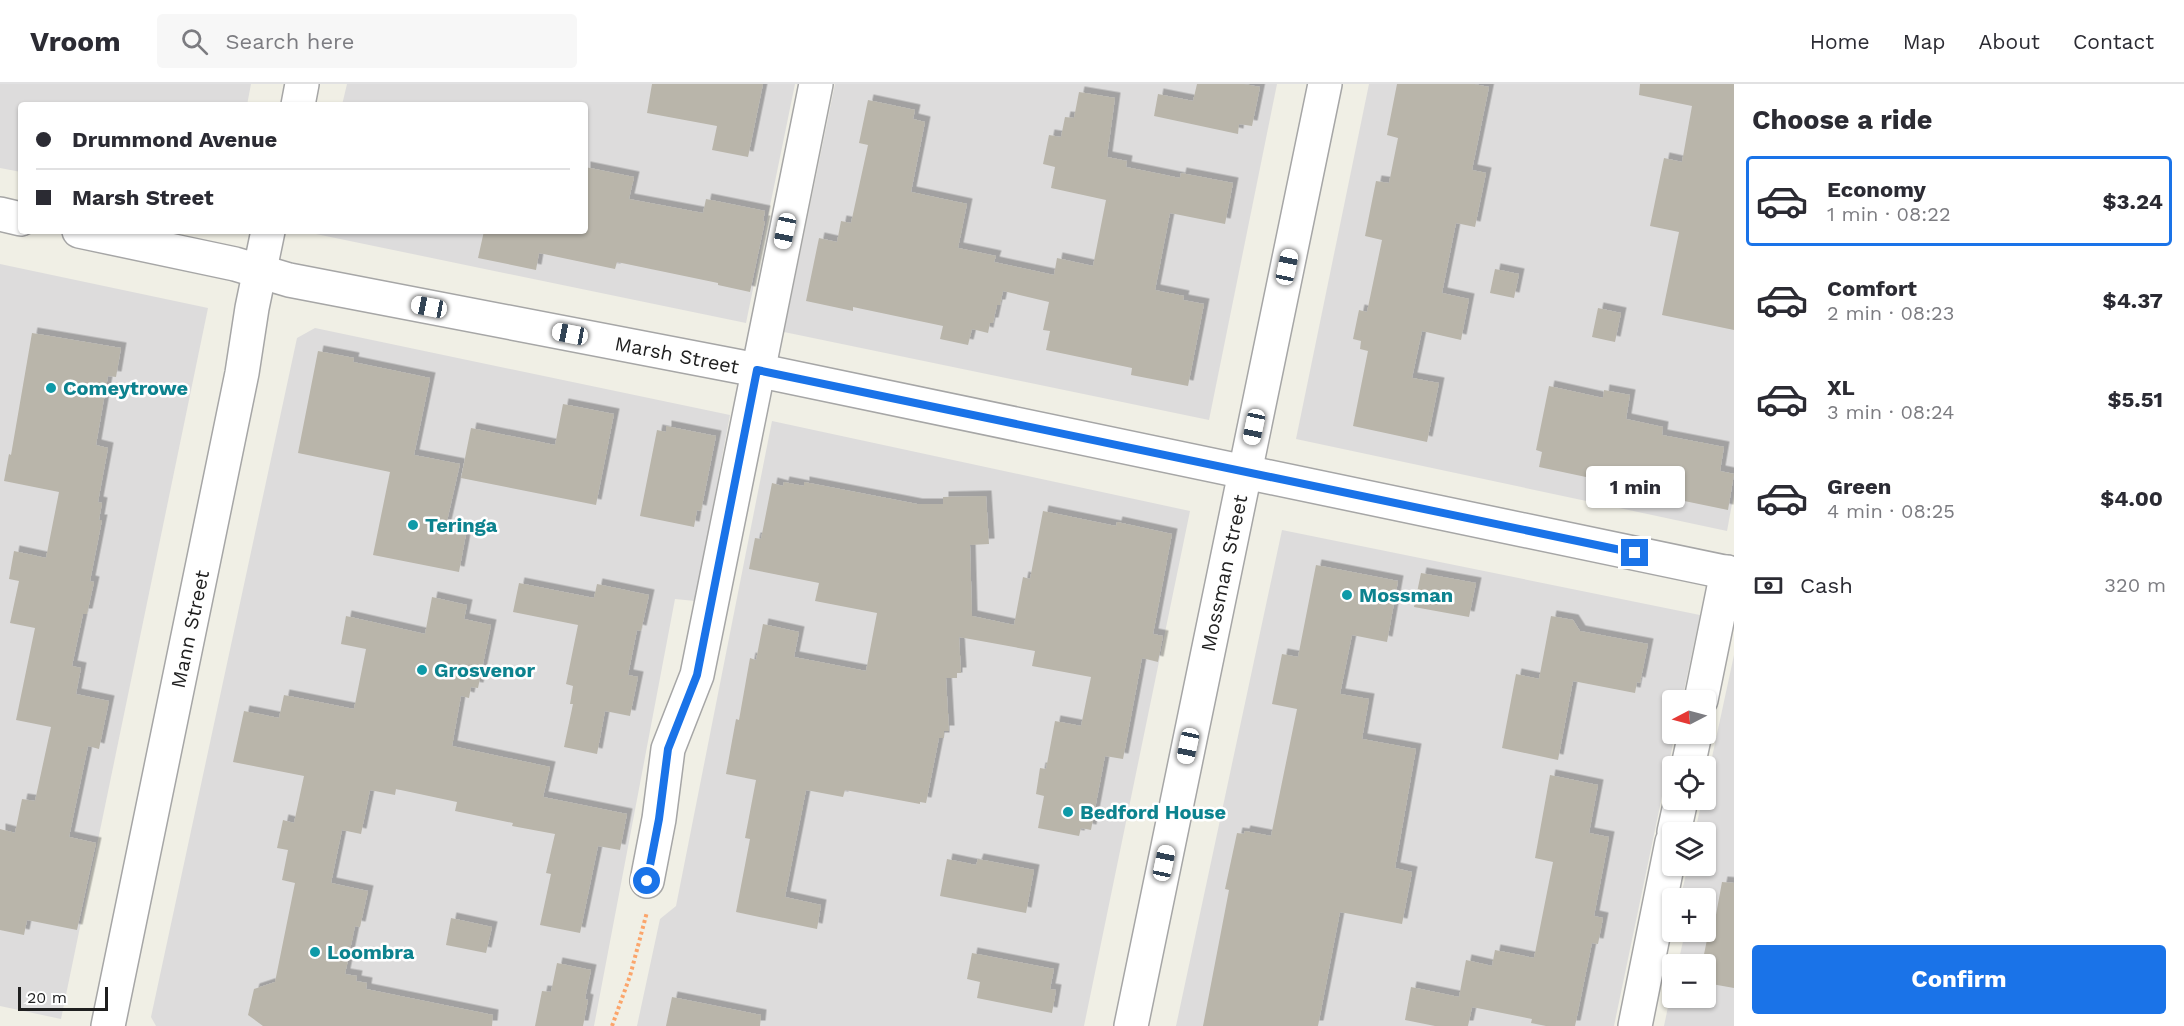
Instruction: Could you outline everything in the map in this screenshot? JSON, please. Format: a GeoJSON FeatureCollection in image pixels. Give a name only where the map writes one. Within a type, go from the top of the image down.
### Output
{"type":"FeatureCollection","features":[{"type":"Feature","properties":{"kind":"street"},"geometry":{"type":"LineString","coordinates":[[299,102],[302,84]]}},
{"type":"Feature","properties":{"kind":"street"},"geometry":{"type":"LineString","coordinates":[[647,896],[668,749],[697,675],[816,84]]}},
{"type":"Feature","properties":{"kind":"street","name":"Mossman Street"},"geometry":{"type":"LineString","coordinates":[[1131,1026],[1325,84]]}},
{"type":"Feature","properties":{"kind":"street"},"geometry":{"type":"LineString","coordinates":[[0,214],[18,218]]}},
{"type":"Feature","properties":{"kind":"street","name":"Marsh Street"},"geometry":{"type":"LineString","coordinates":[[93,234],[235,264],[301,283],[757,370],[1731,573]]}},
{"type":"Feature","properties":{"kind":"street","name":"Mann Street"},"geometry":{"type":"LineString","coordinates":[[108,1026],[242,373],[267,234]]}},
{"type":"Feature","properties":{"kind":"street"},"geometry":{"type":"LineString","coordinates":[[1703,690],[1731,573]]}},
{"type":"Feature","properties":{"kind":"street"},"geometry":{"type":"LineString","coordinates":[[1635,1026],[1665,876]]}},
{"type":"Feature","properties":{"kind":"path"},"geometry":{"type":"LineString","coordinates":[[612,1026],[630,976],[647,896]]}},
{"type":"Feature","properties":{"kind":"shaded area"},"geometry":{"type":"Polygon","coordinates":[[[0,84],[251,84],[248,102],[18,102],[18,171],[0,168],[0,84]]]}},
{"type":"Feature","properties":{"kind":"shaded area"},"geometry":{"type":"Polygon","coordinates":[[[347,84],[795,84],[746,323],[316,234],[588,234],[588,102],[343,102],[347,84]]]}},
{"type":"Feature","properties":{"kind":"shaded area"},"geometry":{"type":"Polygon","coordinates":[[[835,84],[1277,84],[1209,420],[784,332],[835,84]]]}},
{"type":"Feature","properties":{"kind":"shaded area"},"geometry":{"type":"Polygon","coordinates":[[[1369,84],[1734,84],[1734,493],[1727,531],[1296,439],[1369,84]]]}},
{"type":"Feature","properties":{"kind":"shaded area"},"geometry":{"type":"Polygon","coordinates":[[[0,264],[208,308],[61,1019],[0,1006],[0,264]]]}},
{"type":"Feature","properties":{"kind":"shaded area"},"geometry":{"type":"Polygon","coordinates":[[[315,328],[730,415],[695,601],[675,599],[594,1026],[156,1026],[151,1017],[297,338],[315,328]]]}},
{"type":"Feature","properties":{"kind":"shaded area"},"geometry":{"type":"Polygon","coordinates":[[[772,421],[1190,511],[1084,1026],[637,1026],[660,919],[676,906],[772,421]]]}},
{"type":"Feature","properties":{"kind":"shaded area"},"geometry":{"type":"Polygon","coordinates":[[[1282,530],[1700,615],[1684,690],[1662,690],[1662,744],[1673,744],[1670,756],[1662,756],[1662,796],[1614,1026],[1176,1026],[1282,530]]]}},
{"type":"Feature","properties":{"kind":"shaded area"},"geometry":{"type":"Polygon","coordinates":[[[1734,655],[1734,1026],[1664,1026],[1668,1008],[1716,1008],[1716,954],[1680,954],[1683,942],[1716,942],[1716,888],[1683,888],[1686,876],[1716,876],[1716,822],[1697,822],[1700,810],[1716,810],[1716,756],[1712,756],[1734,655]]]}},
{"type":"Feature","properties":{"kind":"building"},"geometry":{"type":"Polygon","coordinates":[[[652,84],[763,84],[748,157],[712,150],[717,126],[647,113],[652,84]]]}},
{"type":"Feature","properties":{"kind":"building"},"geometry":{"type":"Polygon","coordinates":[[[1197,84],[1244,84],[1260,87],[1252,126],[1239,124],[1238,134],[1154,116],[1158,94],[1193,101],[1197,84]]]}},
{"type":"Feature","properties":{"kind":"building"},"geometry":{"type":"Polygon","coordinates":[[[1397,84],[1474,84],[1489,87],[1472,170],[1486,173],[1475,227],[1456,223],[1442,293],[1469,299],[1461,340],[1422,331],[1412,378],[1439,383],[1427,442],[1353,426],[1368,351],[1360,349],[1361,341],[1353,339],[1359,310],[1367,312],[1382,240],[1365,236],[1376,181],[1389,183],[1398,138],[1387,135],[1397,84]]]}},
{"type":"Feature","properties":{"kind":"building"},"geometry":{"type":"Polygon","coordinates":[[[1640,84],[1734,84],[1734,330],[1662,315],[1679,232],[1650,226],[1664,158],[1682,162],[1692,106],[1639,95],[1640,84]]]}},
{"type":"Feature","properties":{"kind":"building"},"geometry":{"type":"Polygon","coordinates":[[[1079,92],[1115,98],[1107,157],[1127,161],[1126,167],[1180,178],[1181,173],[1233,183],[1225,224],[1170,213],[1155,290],[1184,296],[1183,300],[1204,304],[1188,386],[1131,375],[1132,368],[1046,350],[1050,331],[1043,330],[1049,302],[1003,291],[1000,305],[997,305],[988,333],[972,329],[968,345],[940,339],[943,326],[853,307],[853,311],[806,301],[819,238],[837,242],[841,221],[851,223],[868,145],[859,143],[868,100],[915,110],[913,119],[925,122],[911,192],[967,204],[958,248],[996,256],[994,262],[1054,275],[1057,258],[1093,266],[1106,200],[1051,188],[1055,167],[1043,164],[1049,135],[1061,137],[1065,117],[1074,118],[1079,92]]]}},
{"type":"Feature","properties":{"kind":"building"},"geometry":{"type":"Polygon","coordinates":[[[588,168],[634,177],[629,199],[703,213],[706,199],[765,211],[763,221],[765,221],[750,292],[617,262],[615,269],[539,253],[536,270],[478,258],[483,234],[588,234],[588,168]]]}},
{"type":"Feature","properties":{"kind":"building"},"geometry":{"type":"Polygon","coordinates":[[[1495,269],[1519,274],[1514,298],[1490,293],[1495,269]]]}},
{"type":"Feature","properties":{"kind":"building"},"geometry":{"type":"Polygon","coordinates":[[[1598,308],[1621,313],[1615,342],[1592,337],[1598,308]]]}},
{"type":"Feature","properties":{"kind":"building"},"geometry":{"type":"Polygon","coordinates":[[[32,333],[121,348],[116,377],[108,376],[96,445],[108,448],[98,502],[102,503],[99,520],[102,520],[90,581],[94,582],[87,614],[83,614],[72,666],[81,668],[76,694],[109,701],[99,749],[88,746],[69,837],[96,843],[77,930],[27,920],[24,935],[0,930],[0,829],[15,833],[22,799],[35,801],[51,727],[16,720],[35,628],[10,623],[19,581],[9,579],[14,551],[46,558],[59,492],[4,481],[9,454],[11,455],[32,333]]]}},
{"type":"Feature","properties":{"kind":"building"},"geometry":{"type":"Polygon","coordinates":[[[318,351],[354,358],[353,362],[430,378],[414,455],[460,464],[445,530],[466,534],[459,572],[373,555],[390,472],[298,453],[318,351]]]}},
{"type":"Feature","properties":{"kind":"building"},"geometry":{"type":"Polygon","coordinates":[[[1549,386],[1603,398],[1604,390],[1630,395],[1626,419],[1663,427],[1662,435],[1724,447],[1720,471],[1734,474],[1728,510],[1539,467],[1542,452],[1536,450],[1549,386]]]}},
{"type":"Feature","properties":{"kind":"building"},"geometry":{"type":"Polygon","coordinates":[[[563,404],[614,414],[596,505],[461,478],[471,428],[555,445],[563,404]]]}},
{"type":"Feature","properties":{"kind":"building"},"geometry":{"type":"Polygon","coordinates":[[[666,426],[716,436],[701,511],[697,510],[694,527],[640,516],[657,430],[666,432],[666,426]]]}},
{"type":"Feature","properties":{"kind":"building"},"geometry":{"type":"Polygon","coordinates":[[[784,482],[804,486],[804,482],[917,504],[943,504],[943,497],[986,496],[989,544],[970,545],[972,616],[1014,625],[1023,577],[1030,579],[1043,511],[1116,526],[1117,522],[1172,534],[1153,634],[1163,636],[1158,662],[1142,658],[1123,759],[1105,756],[1091,830],[1081,828],[1079,836],[1038,828],[1044,796],[1036,794],[1040,768],[1046,769],[1055,721],[1081,726],[1091,677],[1032,666],[1035,651],[959,637],[961,673],[957,673],[957,678],[946,678],[949,731],[944,731],[944,738],[939,738],[926,803],[920,802],[920,804],[845,790],[843,797],[806,790],[785,897],[821,905],[817,929],[736,912],[750,839],[745,838],[756,780],[726,774],[750,658],[756,660],[763,624],[799,632],[794,657],[866,671],[877,613],[815,601],[819,583],[749,569],[755,538],[761,539],[772,483],[783,486],[784,482]]]}},
{"type":"Feature","properties":{"kind":"building"},"geometry":{"type":"Polygon","coordinates":[[[1316,565],[1398,581],[1387,642],[1352,635],[1340,694],[1369,699],[1362,739],[1416,749],[1395,868],[1412,872],[1402,924],[1340,912],[1318,1026],[1203,1026],[1229,890],[1225,889],[1237,833],[1244,834],[1245,831],[1271,836],[1297,709],[1272,704],[1282,654],[1298,657],[1316,565]]]}},
{"type":"Feature","properties":{"kind":"building"},"geometry":{"type":"Polygon","coordinates":[[[1421,573],[1476,583],[1469,617],[1414,607],[1421,573]]]}},
{"type":"Feature","properties":{"kind":"building"},"geometry":{"type":"Polygon","coordinates":[[[519,583],[594,598],[597,584],[649,595],[641,631],[637,630],[628,675],[638,677],[630,716],[605,711],[597,754],[564,747],[573,704],[570,704],[573,686],[566,684],[578,625],[513,612],[519,583]]]}},
{"type":"Feature","properties":{"kind":"building"},"geometry":{"type":"Polygon","coordinates":[[[432,597],[467,605],[464,619],[491,625],[478,688],[471,687],[469,698],[461,696],[452,746],[550,767],[543,797],[627,814],[620,850],[598,846],[580,933],[540,925],[551,874],[546,873],[555,834],[512,826],[513,823],[455,811],[457,802],[396,789],[395,795],[370,790],[361,834],[342,830],[331,883],[368,891],[360,927],[355,926],[345,974],[357,976],[356,981],[367,983],[366,989],[493,1015],[492,1026],[263,1026],[248,1015],[254,989],[275,982],[295,883],[282,880],[288,850],[277,848],[283,820],[294,823],[304,776],[233,762],[244,711],[279,718],[284,695],[354,709],[366,649],[341,644],[346,616],[425,634],[432,597]]]}},
{"type":"Feature","properties":{"kind":"building"},"geometry":{"type":"Polygon","coordinates":[[[1551,616],[1573,620],[1580,631],[1648,644],[1640,683],[1637,682],[1635,693],[1573,681],[1558,760],[1502,748],[1516,674],[1539,679],[1551,616]]]}},
{"type":"Feature","properties":{"kind":"building"},"geometry":{"type":"Polygon","coordinates":[[[1550,775],[1598,785],[1589,833],[1609,837],[1594,916],[1603,918],[1598,944],[1592,943],[1575,1026],[1546,1026],[1531,1023],[1532,1019],[1472,1007],[1468,1026],[1435,1026],[1405,1020],[1411,987],[1459,997],[1466,960],[1492,966],[1495,950],[1534,958],[1553,862],[1535,858],[1550,775]]]}},
{"type":"Feature","properties":{"kind":"building"},"geometry":{"type":"Polygon","coordinates":[[[947,859],[976,865],[978,859],[1034,870],[1026,913],[940,896],[947,859]]]}},
{"type":"Feature","properties":{"kind":"building"},"geometry":{"type":"Polygon","coordinates":[[[1722,882],[1734,883],[1734,988],[1716,985],[1716,954],[1704,954],[1707,942],[1716,942],[1716,915],[1722,882]]]}},
{"type":"Feature","properties":{"kind":"building"},"geometry":{"type":"Polygon","coordinates":[[[451,918],[492,927],[486,953],[446,945],[451,918]]]}},
{"type":"Feature","properties":{"kind":"building"},"geometry":{"type":"Polygon","coordinates":[[[972,953],[1054,969],[1050,989],[1056,990],[1052,1013],[977,998],[980,982],[967,979],[972,953]]]}},
{"type":"Feature","properties":{"kind":"building"},"geometry":{"type":"Polygon","coordinates":[[[557,963],[591,970],[585,999],[588,1000],[583,1026],[535,1026],[542,991],[551,992],[557,963]]]}},
{"type":"Feature","properties":{"kind":"building"},"geometry":{"type":"Polygon","coordinates":[[[672,997],[761,1015],[760,1026],[666,1026],[672,997]]]}},
{"type":"Feature","properties":{"kind":"place","name":"Comeytrowe"},"geometry":{"type":"Point","coordinates":[51,388]}},
{"type":"Feature","properties":{"kind":"place","name":"Teringa"},"geometry":{"type":"Point","coordinates":[413,525]}},
{"type":"Feature","properties":{"kind":"place","name":"Mossman"},"geometry":{"type":"Point","coordinates":[1347,595]}},
{"type":"Feature","properties":{"kind":"place","name":"Grosvenor"},"geometry":{"type":"Point","coordinates":[422,670]}},
{"type":"Feature","properties":{"kind":"place","name":"Bedford House"},"geometry":{"type":"Point","coordinates":[1068,812]}},
{"type":"Feature","properties":{"kind":"place","name":"Loombra"},"geometry":{"type":"Point","coordinates":[315,952]}},
{"type":"Feature","properties":{"kind":"route"},"geometry":{"type":"LineString","coordinates":[[647,881],[659,819],[668,749],[697,675],[757,370],[1635,553]]}}]}
